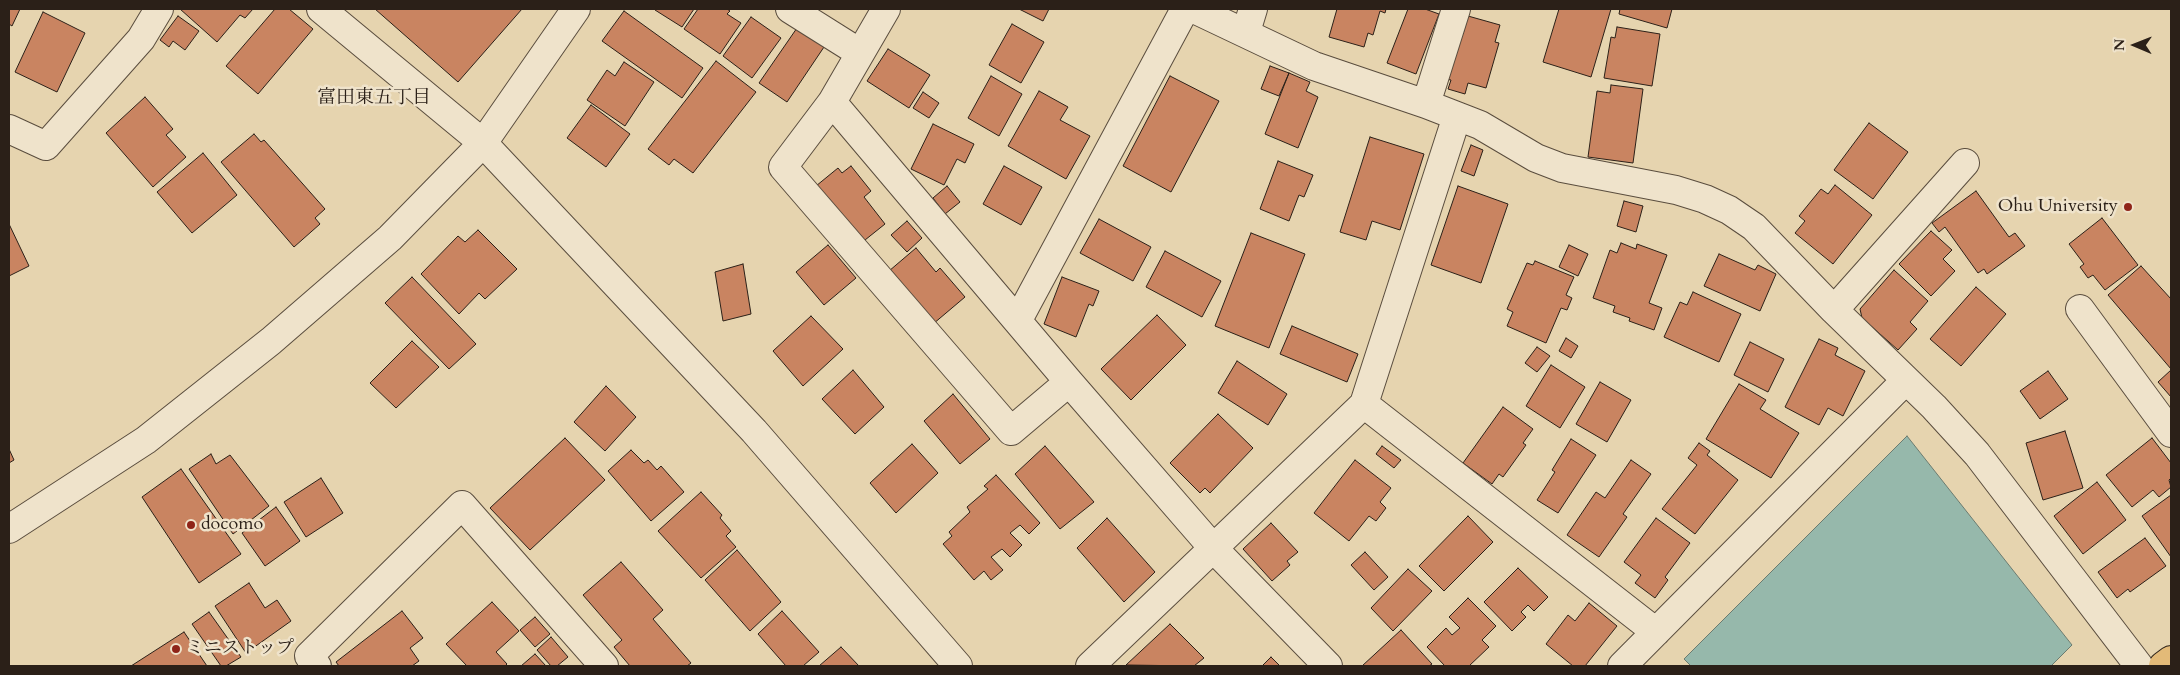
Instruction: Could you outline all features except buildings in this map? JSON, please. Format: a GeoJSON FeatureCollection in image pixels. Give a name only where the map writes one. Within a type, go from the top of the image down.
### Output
{"type":"FeatureCollection","features":[{"type":"Feature","properties":{"kind":"main road"},"geometry":{"type":"LineString","coordinates":[[2163,666],[2171,660]]}},
{"type":"Feature","properties":{"kind":"street"},"geometry":{"type":"LineString","coordinates":[[9,129],[46,146],[141,39],[159,9]]}},
{"type":"Feature","properties":{"kind":"street"},"geometry":{"type":"LineString","coordinates":[[321,9],[483,142],[754,431],[958,666]]}},
{"type":"Feature","properties":{"kind":"street"},"geometry":{"type":"LineString","coordinates":[[9,528],[146,440],[272,341],[390,238],[483,142],[576,9]]}},
{"type":"Feature","properties":{"kind":"street"},"geometry":{"type":"LineString","coordinates":[[790,9],[860,53]]}},
{"type":"Feature","properties":{"kind":"street"},"geometry":{"type":"LineString","coordinates":[[886,9],[832,102],[783,167],[1011,430],[1070,382]]}},
{"type":"Feature","properties":{"kind":"street"},"geometry":{"type":"LineString","coordinates":[[1018,320],[1185,9]]}},
{"type":"Feature","properties":{"kind":"street"},"geometry":{"type":"LineString","coordinates":[[1194,9],[1250,20],[1314,66],[1426,104],[1480,125],[1536,158],[1562,168],[1676,190],[1706,199],[1729,210],[1754,227],[1770,241],[1834,310],[1934,407],[1977,454],[2139,666]]}},
{"type":"Feature","properties":{"kind":"street"},"geometry":{"type":"LineString","coordinates":[[1426,104],[1456,9]]}},
{"type":"Feature","properties":{"kind":"street"},"geometry":{"type":"LineString","coordinates":[[832,102],[1214,549],[1328,666]]}},
{"type":"Feature","properties":{"kind":"street"},"geometry":{"type":"LineString","coordinates":[[1090,666],[1364,404],[1457,116]]}},
{"type":"Feature","properties":{"kind":"street"},"geometry":{"type":"LineString","coordinates":[[1834,310],[1964,164]]}},
{"type":"Feature","properties":{"kind":"street"},"geometry":{"type":"LineString","coordinates":[[2080,309],[2171,433]]}},
{"type":"Feature","properties":{"kind":"street"},"geometry":{"type":"LineString","coordinates":[[1622,666],[1906,380]]}},
{"type":"Feature","properties":{"kind":"street"},"geometry":{"type":"LineString","coordinates":[[1364,404],[1656,632]]}},
{"type":"Feature","properties":{"kind":"street"},"geometry":{"type":"LineString","coordinates":[[317,666],[309,656],[462,506],[604,666]]}},
{"type":"Feature","properties":{"kind":"shaded area"},"geometry":{"type":"Polygon","coordinates":[[[1907,436],[2072,645],[2051,666],[1691,666],[1684,659],[1907,436]]]}},
{"type":"Feature","properties":{"kind":"place","name":"Ohu University"},"geometry":{"type":"Point","coordinates":[2128,207]}},
{"type":"Feature","properties":{"kind":"place","name":"docomo"},"geometry":{"type":"Point","coordinates":[191,525]}},
{"type":"Feature","properties":{"kind":"place","name":"ミニストップ"},"geometry":{"type":"Point","coordinates":[176,649]}},
{"type":"Feature","properties":{"kind":"district","name":"富田東五丁目"},"geometry":{"type":"Point","coordinates":[374,99]}}]}
